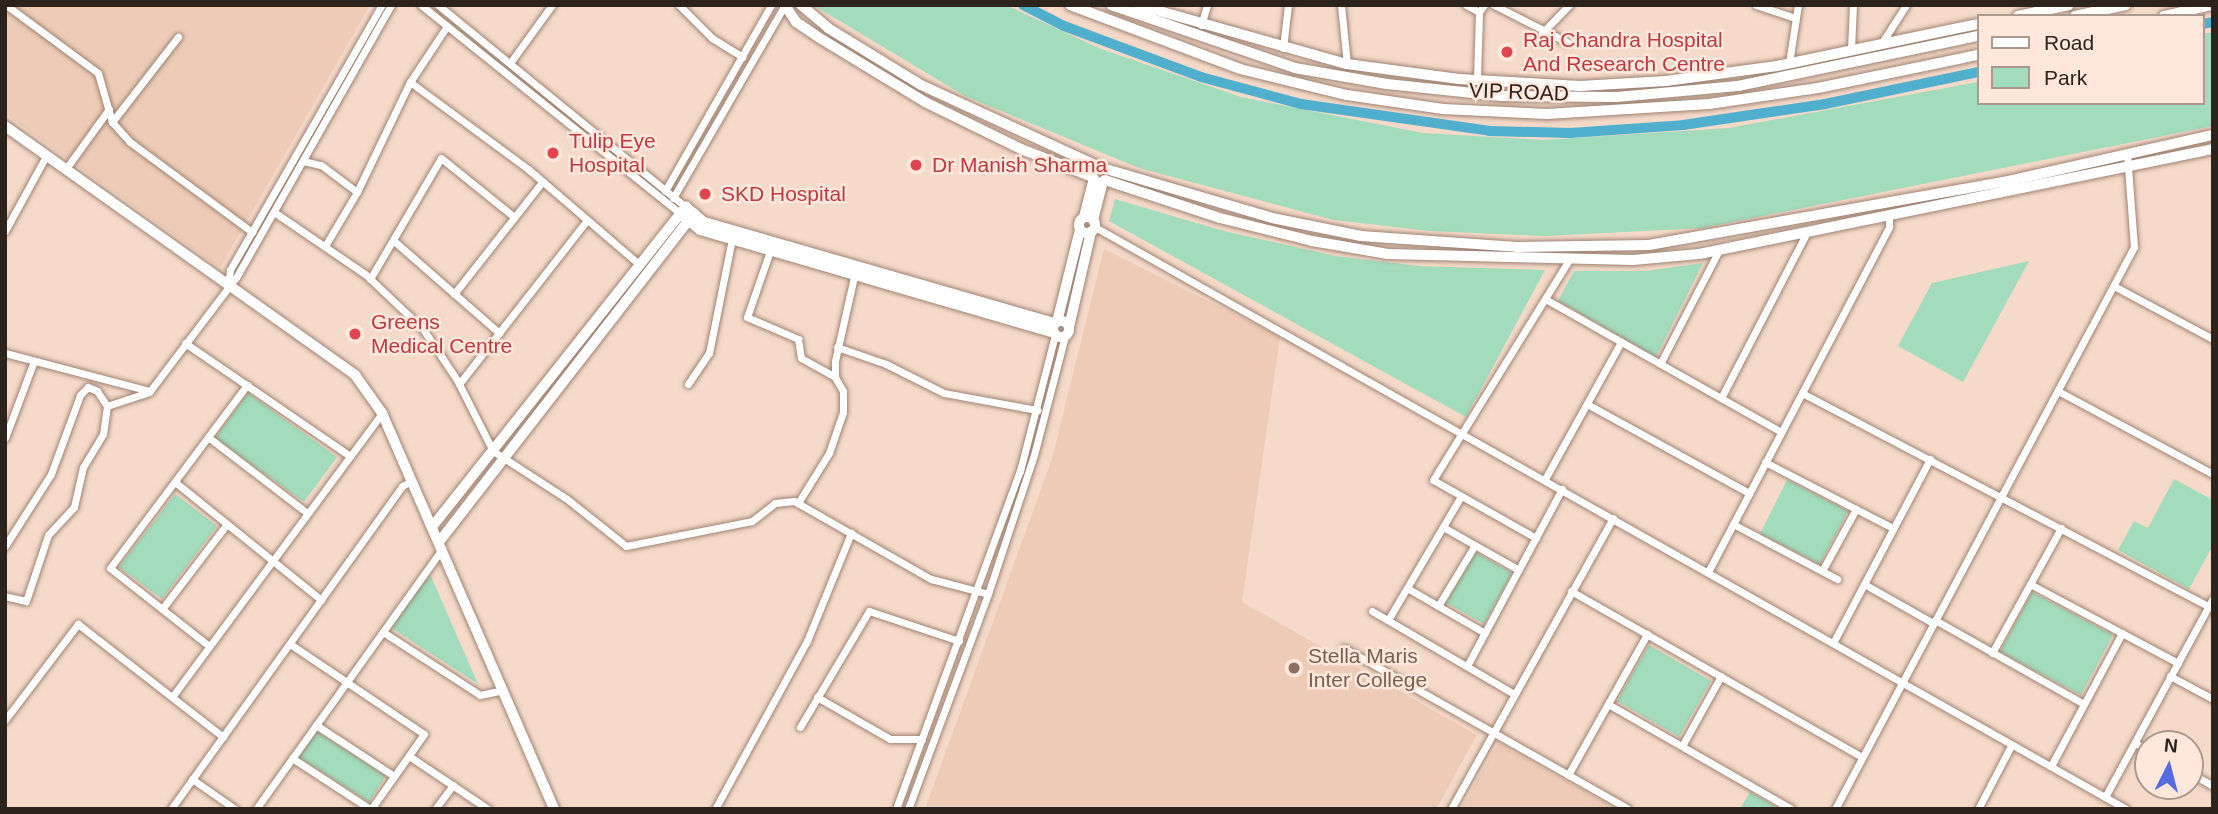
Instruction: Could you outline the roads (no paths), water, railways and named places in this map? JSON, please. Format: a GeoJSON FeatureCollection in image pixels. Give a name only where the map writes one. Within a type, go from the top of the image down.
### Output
{"type":"FeatureCollection","features":[{"type":"Feature","properties":{"kind":"street"},"geometry":{"type":"LineString","coordinates":[[6,5],[99,73],[112,122],[130,142],[252,232]]}},
{"type":"Feature","properties":{"kind":"street"},"geometry":{"type":"LineString","coordinates":[[228,284],[230,270],[382,5]]}},
{"type":"Feature","properties":{"kind":"street"},"geometry":{"type":"LineString","coordinates":[[107,406],[149,391],[228,284],[274,212],[391,5]]}},
{"type":"Feature","properties":{"kind":"street"},"geometry":{"type":"LineString","coordinates":[[421,5],[669,204],[705,222],[1059,329]]}},
{"type":"Feature","properties":{"kind":"street"},"geometry":{"type":"LineString","coordinates":[[438,5],[666,189],[700,230],[854,276],[1059,329]]}},
{"type":"Feature","properties":{"kind":"street"},"geometry":{"type":"LineString","coordinates":[[510,63],[552,5]]}},
{"type":"Feature","properties":{"kind":"street"},"geometry":{"type":"LineString","coordinates":[[679,5],[712,37],[742,57]]}},
{"type":"Feature","properties":{"kind":"street"},"geometry":{"type":"LineString","coordinates":[[661,198],[771,5]]}},
{"type":"Feature","properties":{"kind":"street"},"geometry":{"type":"LineString","coordinates":[[669,204],[785,5],[796,22],[822,40],[925,102],[1021,149],[1220,218],[1312,241],[1388,254],[1633,260],[1718,250],[2213,149]]}},
{"type":"Feature","properties":{"kind":"street"},"geometry":{"type":"LineString","coordinates":[[802,5],[828,27],[921,85],[1100,175],[1272,218],[1361,236],[1517,247],[1649,245],[2004,182],[2213,135]]}},
{"type":"Feature","properties":{"kind":"street","name":"VIP ROAD"},"geometry":{"type":"LineString","coordinates":[[1070,5],[1240,69],[1347,95],[1443,109],[1547,114],[1697,105],[1818,88],[1976,55]]}},
{"type":"Feature","properties":{"kind":"street","name":"VIP ROAD"},"geometry":{"type":"LineString","coordinates":[[1111,5],[1295,68],[1387,84],[1501,96],[1617,97],[1738,86],[1976,36]]}},
{"type":"Feature","properties":{"kind":"street","name":"VIP ROAD"},"geometry":{"type":"LineString","coordinates":[[1138,5],[1161,9],[1201,25],[1347,64],[1580,86],[1666,81],[1789,63],[1976,24]]}},
{"type":"Feature","properties":{"kind":"street"},"geometry":{"type":"LineString","coordinates":[[1201,25],[1207,5]]}},
{"type":"Feature","properties":{"kind":"street"},"geometry":{"type":"LineString","coordinates":[[1283,48],[1288,5]]}},
{"type":"Feature","properties":{"kind":"street"},"geometry":{"type":"LineString","coordinates":[[1341,5],[1347,64]]}},
{"type":"Feature","properties":{"kind":"street"},"geometry":{"type":"LineString","coordinates":[[1466,5],[1482,9],[1477,78]]}},
{"type":"Feature","properties":{"kind":"street"},"geometry":{"type":"LineString","coordinates":[[1493,5],[1542,33],[1567,42]]}},
{"type":"Feature","properties":{"kind":"street"},"geometry":{"type":"LineString","coordinates":[[1542,33],[1569,5]]}},
{"type":"Feature","properties":{"kind":"street"},"geometry":{"type":"LineString","coordinates":[[1756,5],[1796,18]]}},
{"type":"Feature","properties":{"kind":"street"},"geometry":{"type":"LineString","coordinates":[[1789,63],[1798,5]]}},
{"type":"Feature","properties":{"kind":"street"},"geometry":{"type":"LineString","coordinates":[[1851,50],[1853,5]]}},
{"type":"Feature","properties":{"kind":"street"},"geometry":{"type":"LineString","coordinates":[[1881,44],[1906,5]]}},
{"type":"Feature","properties":{"kind":"street"},"geometry":{"type":"LineString","coordinates":[[2084,14],[2126,5]]}},
{"type":"Feature","properties":{"kind":"street"},"geometry":{"type":"LineString","coordinates":[[2173,14],[2211,5]]}},
{"type":"Feature","properties":{"kind":"street"},"geometry":{"type":"LineString","coordinates":[[2027,14],[2061,6]]}},
{"type":"Feature","properties":{"kind":"street"},"geometry":{"type":"LineString","coordinates":[[325,246],[357,192],[410,82],[447,26]]}},
{"type":"Feature","properties":{"kind":"street"},"geometry":{"type":"LineString","coordinates":[[112,122],[178,37]]}},
{"type":"Feature","properties":{"kind":"street"},"geometry":{"type":"LineString","coordinates":[[410,82],[542,182],[640,265]]}},
{"type":"Feature","properties":{"kind":"street"},"geometry":{"type":"LineString","coordinates":[[719,96],[729,101]]}},
{"type":"Feature","properties":{"kind":"street"},"geometry":{"type":"LineString","coordinates":[[65,170],[108,109]]}},
{"type":"Feature","properties":{"kind":"street"},"geometry":{"type":"LineString","coordinates":[[5,125],[355,375],[382,413],[551,806]]}},
{"type":"Feature","properties":{"kind":"street"},"geometry":{"type":"LineString","coordinates":[[1835,809],[2134,247],[2127,154]]}},
{"type":"Feature","properties":{"kind":"street"},"geometry":{"type":"LineString","coordinates":[[5,231],[46,156]]}},
{"type":"Feature","properties":{"kind":"street"},"geometry":{"type":"LineString","coordinates":[[370,279],[441,158],[514,217]]}},
{"type":"Feature","properties":{"kind":"street"},"geometry":{"type":"LineString","coordinates":[[303,160],[321,165],[357,192]]}},
{"type":"Feature","properties":{"kind":"street"},"geometry":{"type":"LineString","coordinates":[[896,809],[959,641],[984,592],[1089,225],[1100,175]]}},
{"type":"Feature","properties":{"kind":"street"},"geometry":{"type":"LineString","coordinates":[[454,294],[542,182]]}},
{"type":"Feature","properties":{"kind":"street"},"geometry":{"type":"LineString","coordinates":[[274,212],[370,279],[423,330],[460,384],[493,451],[567,499],[626,546],[752,521],[775,503],[798,503],[931,579],[984,592]]}},
{"type":"Feature","properties":{"kind":"street"},"geometry":{"type":"LineString","coordinates":[[432,527],[640,265],[687,213]]}},
{"type":"Feature","properties":{"kind":"street"},"geometry":{"type":"LineString","coordinates":[[256,809],[383,632],[503,457],[687,213]]}},
{"type":"Feature","properties":{"kind":"street"},"geometry":{"type":"LineString","coordinates":[[1708,572],[1889,227],[1889,215]]}},
{"type":"Feature","properties":{"kind":"street"},"geometry":{"type":"LineString","coordinates":[[460,384],[587,220]]}},
{"type":"Feature","properties":{"kind":"street"},"geometry":{"type":"LineString","coordinates":[[1089,225],[1545,479],[2126,809]]}},
{"type":"Feature","properties":{"kind":"street"},"geometry":{"type":"LineString","coordinates":[[1721,398],[1807,232]]}},
{"type":"Feature","properties":{"kind":"street"},"geometry":{"type":"LineString","coordinates":[[688,384],[709,353],[732,239]]}},
{"type":"Feature","properties":{"kind":"street"},"geometry":{"type":"LineString","coordinates":[[394,241],[499,333]]}},
{"type":"Feature","properties":{"kind":"street"},"geometry":{"type":"LineString","coordinates":[[1660,364],[1718,250]]}},
{"type":"Feature","properties":{"kind":"street"},"geometry":{"type":"LineString","coordinates":[[770,251],[747,317],[798,339],[802,358],[835,377],[843,391],[843,412],[829,453],[798,503]]}},
{"type":"Feature","properties":{"kind":"street"},"geometry":{"type":"LineString","coordinates":[[1536,538],[1433,480],[1547,300],[1569,260]]}},
{"type":"Feature","properties":{"kind":"street"},"geometry":{"type":"LineString","coordinates":[[835,377],[837,347],[854,276]]}},
{"type":"Feature","properties":{"kind":"street"},"geometry":{"type":"LineString","coordinates":[[2114,286],[2213,339]]}},
{"type":"Feature","properties":{"kind":"street"},"geometry":{"type":"LineString","coordinates":[[1547,300],[1781,432]]}},
{"type":"Feature","properties":{"kind":"street"},"geometry":{"type":"LineString","coordinates":[[908,809],[1034,455],[1059,329]]}},
{"type":"Feature","properties":{"kind":"street"},"geometry":{"type":"LineString","coordinates":[[1545,479],[1621,342]]}},
{"type":"Feature","properties":{"kind":"street"},"geometry":{"type":"LineString","coordinates":[[185,343],[350,456]]}},
{"type":"Feature","properties":{"kind":"street"},"geometry":{"type":"LineString","coordinates":[[837,347],[886,364],[944,393],[1037,410]]}},
{"type":"Feature","properties":{"kind":"street"},"geometry":{"type":"LineString","coordinates":[[5,353],[149,391]]}},
{"type":"Feature","properties":{"kind":"street"},"geometry":{"type":"LineString","coordinates":[[5,438],[34,361]]}},
{"type":"Feature","properties":{"kind":"street"},"geometry":{"type":"LineString","coordinates":[[209,646],[110,568],[247,385]]}},
{"type":"Feature","properties":{"kind":"street"},"geometry":{"type":"LineString","coordinates":[[5,545],[51,474],[80,395],[88,387],[102,396],[107,406],[103,434],[83,467],[74,507],[48,535],[26,601],[5,596]]}},
{"type":"Feature","properties":{"kind":"street"},"geometry":{"type":"LineString","coordinates":[[2058,391],[2213,474]]}},
{"type":"Feature","properties":{"kind":"street"},"geometry":{"type":"LineString","coordinates":[[1802,393],[2210,608]]}},
{"type":"Feature","properties":{"kind":"street"},"geometry":{"type":"LineString","coordinates":[[1587,404],[1749,494]]}},
{"type":"Feature","properties":{"kind":"street"},"geometry":{"type":"LineString","coordinates":[[172,697],[382,413]]}},
{"type":"Feature","properties":{"kind":"street"},"geometry":{"type":"LineString","coordinates":[[208,437],[307,513]]}},
{"type":"Feature","properties":{"kind":"street"},"geometry":{"type":"LineString","coordinates":[[1833,643],[1930,459]]}},
{"type":"Feature","properties":{"kind":"street"},"geometry":{"type":"LineString","coordinates":[[1765,462],[1893,528]]}},
{"type":"Feature","properties":{"kind":"street"},"geometry":{"type":"LineString","coordinates":[[171,809],[402,486],[412,481]]}},
{"type":"Feature","properties":{"kind":"street"},"geometry":{"type":"LineString","coordinates":[[175,482],[321,600]]}},
{"type":"Feature","properties":{"kind":"street"},"geometry":{"type":"LineString","coordinates":[[1467,666],[1562,489]]}},
{"type":"Feature","properties":{"kind":"street"},"geometry":{"type":"LineString","coordinates":[[1388,620],[1461,496]]}},
{"type":"Feature","properties":{"kind":"street"},"geometry":{"type":"LineString","coordinates":[[1822,571],[1856,509]]}},
{"type":"Feature","properties":{"kind":"street"},"geometry":{"type":"LineString","coordinates":[[1451,809],[1613,518]]}},
{"type":"Feature","properties":{"kind":"street"},"geometry":{"type":"LineString","coordinates":[[162,609],[227,524]]}},
{"type":"Feature","properties":{"kind":"street"},"geometry":{"type":"LineString","coordinates":[[1733,524],[1837,579]]}},
{"type":"Feature","properties":{"kind":"street"},"geometry":{"type":"LineString","coordinates":[[1443,527],[1519,570]]}},
{"type":"Feature","properties":{"kind":"street"},"geometry":{"type":"LineString","coordinates":[[1992,653],[2061,528]]}},
{"type":"Feature","properties":{"kind":"street"},"geometry":{"type":"LineString","coordinates":[[715,809],[807,641],[851,533]]}},
{"type":"Feature","properties":{"kind":"street"},"geometry":{"type":"LineString","coordinates":[[1438,606],[1475,545]]}},
{"type":"Feature","properties":{"kind":"street"},"geometry":{"type":"LineString","coordinates":[[1864,584],[2084,704]]}},
{"type":"Feature","properties":{"kind":"street"},"geometry":{"type":"LineString","coordinates":[[2030,584],[2178,663]]}},
{"type":"Feature","properties":{"kind":"street"},"geometry":{"type":"LineString","coordinates":[[1407,588],[1485,633]]}},
{"type":"Feature","properties":{"kind":"street"},"geometry":{"type":"LineString","coordinates":[[1572,591],[1862,757]]}},
{"type":"Feature","properties":{"kind":"street"},"geometry":{"type":"LineString","coordinates":[[2141,730],[2210,608],[2213,598]]}},
{"type":"Feature","properties":{"kind":"street"},"geometry":{"type":"LineString","coordinates":[[800,727],[869,611],[959,641]]}},
{"type":"Feature","properties":{"kind":"street"},"geometry":{"type":"LineString","coordinates":[[1372,611],[1514,694]]}},
{"type":"Feature","properties":{"kind":"street"},"geometry":{"type":"LineString","coordinates":[[5,720],[78,624],[223,737]]}},
{"type":"Feature","properties":{"kind":"street"},"geometry":{"type":"LineString","coordinates":[[383,632],[480,695],[503,691]]}},
{"type":"Feature","properties":{"kind":"street"},"geometry":{"type":"LineString","coordinates":[[2051,766],[2122,633]]}},
{"type":"Feature","properties":{"kind":"street"},"geometry":{"type":"LineString","coordinates":[[1568,775],[1647,634]]}},
{"type":"Feature","properties":{"kind":"street"},"geometry":{"type":"LineString","coordinates":[[289,643],[424,734],[370,809],[292,758]]}},
{"type":"Feature","properties":{"kind":"street"},"geometry":{"type":"LineString","coordinates":[[1344,648],[1628,809]]}},
{"type":"Feature","properties":{"kind":"street"},"geometry":{"type":"LineString","coordinates":[[1682,746],[1721,676]]}},
{"type":"Feature","properties":{"kind":"street"},"geometry":{"type":"LineString","coordinates":[[2170,676],[2213,699]]}},
{"type":"Feature","properties":{"kind":"street"},"geometry":{"type":"LineString","coordinates":[[817,697],[890,739],[922,739]]}},
{"type":"Feature","properties":{"kind":"street"},"geometry":{"type":"LineString","coordinates":[[1608,704],[1791,809]]}},
{"type":"Feature","properties":{"kind":"street"},"geometry":{"type":"LineString","coordinates":[[316,724],[394,776]]}},
{"type":"Feature","properties":{"kind":"street"},"geometry":{"type":"LineString","coordinates":[[2105,797],[2134,743]]}},
{"type":"Feature","properties":{"kind":"street"},"geometry":{"type":"LineString","coordinates":[[1978,809],[2012,744]]}},
{"type":"Feature","properties":{"kind":"street"},"geometry":{"type":"LineString","coordinates":[[409,756],[488,809]]}},
{"type":"Feature","properties":{"kind":"street"},"geometry":{"type":"LineString","coordinates":[[192,779],[235,809]]}},
{"type":"Feature","properties":{"kind":"street"},"geometry":{"type":"LineString","coordinates":[[435,809],[453,785]]}},
{"type":"Feature","properties":{"kind":"waterway"},"geometry":{"type":"LineString","coordinates":[[1023,5],[1064,26],[1201,77],[1301,104],[1490,131],[1570,133],[1683,125],[1825,104],[1976,72]]}},
{"type":"Feature","properties":{"kind":"waterway"},"geometry":{"type":"LineString","coordinates":[[2204,24],[2213,22]]}},
{"type":"Feature","properties":{"kind":"place","name":"Raj Chandra Hospital And Research Centre"},"geometry":{"type":"Point","coordinates":[1507,52]}},
{"type":"Feature","properties":{"kind":"place","name":"Tulip Eye Hospital"},"geometry":{"type":"Point","coordinates":[553,153]}},
{"type":"Feature","properties":{"kind":"place","name":"Dr Manish Sharma"},"geometry":{"type":"Point","coordinates":[916,165]}},
{"type":"Feature","properties":{"kind":"place","name":"SKD Hospital"},"geometry":{"type":"Point","coordinates":[705,194]}},
{"type":"Feature","properties":{"kind":"place","name":"Greens Medical Centre"},"geometry":{"type":"Point","coordinates":[355,334]}},
{"type":"Feature","properties":{"kind":"place","name":"Stella Maris Inter College"},"geometry":{"type":"Point","coordinates":[1294,668]}}]}
